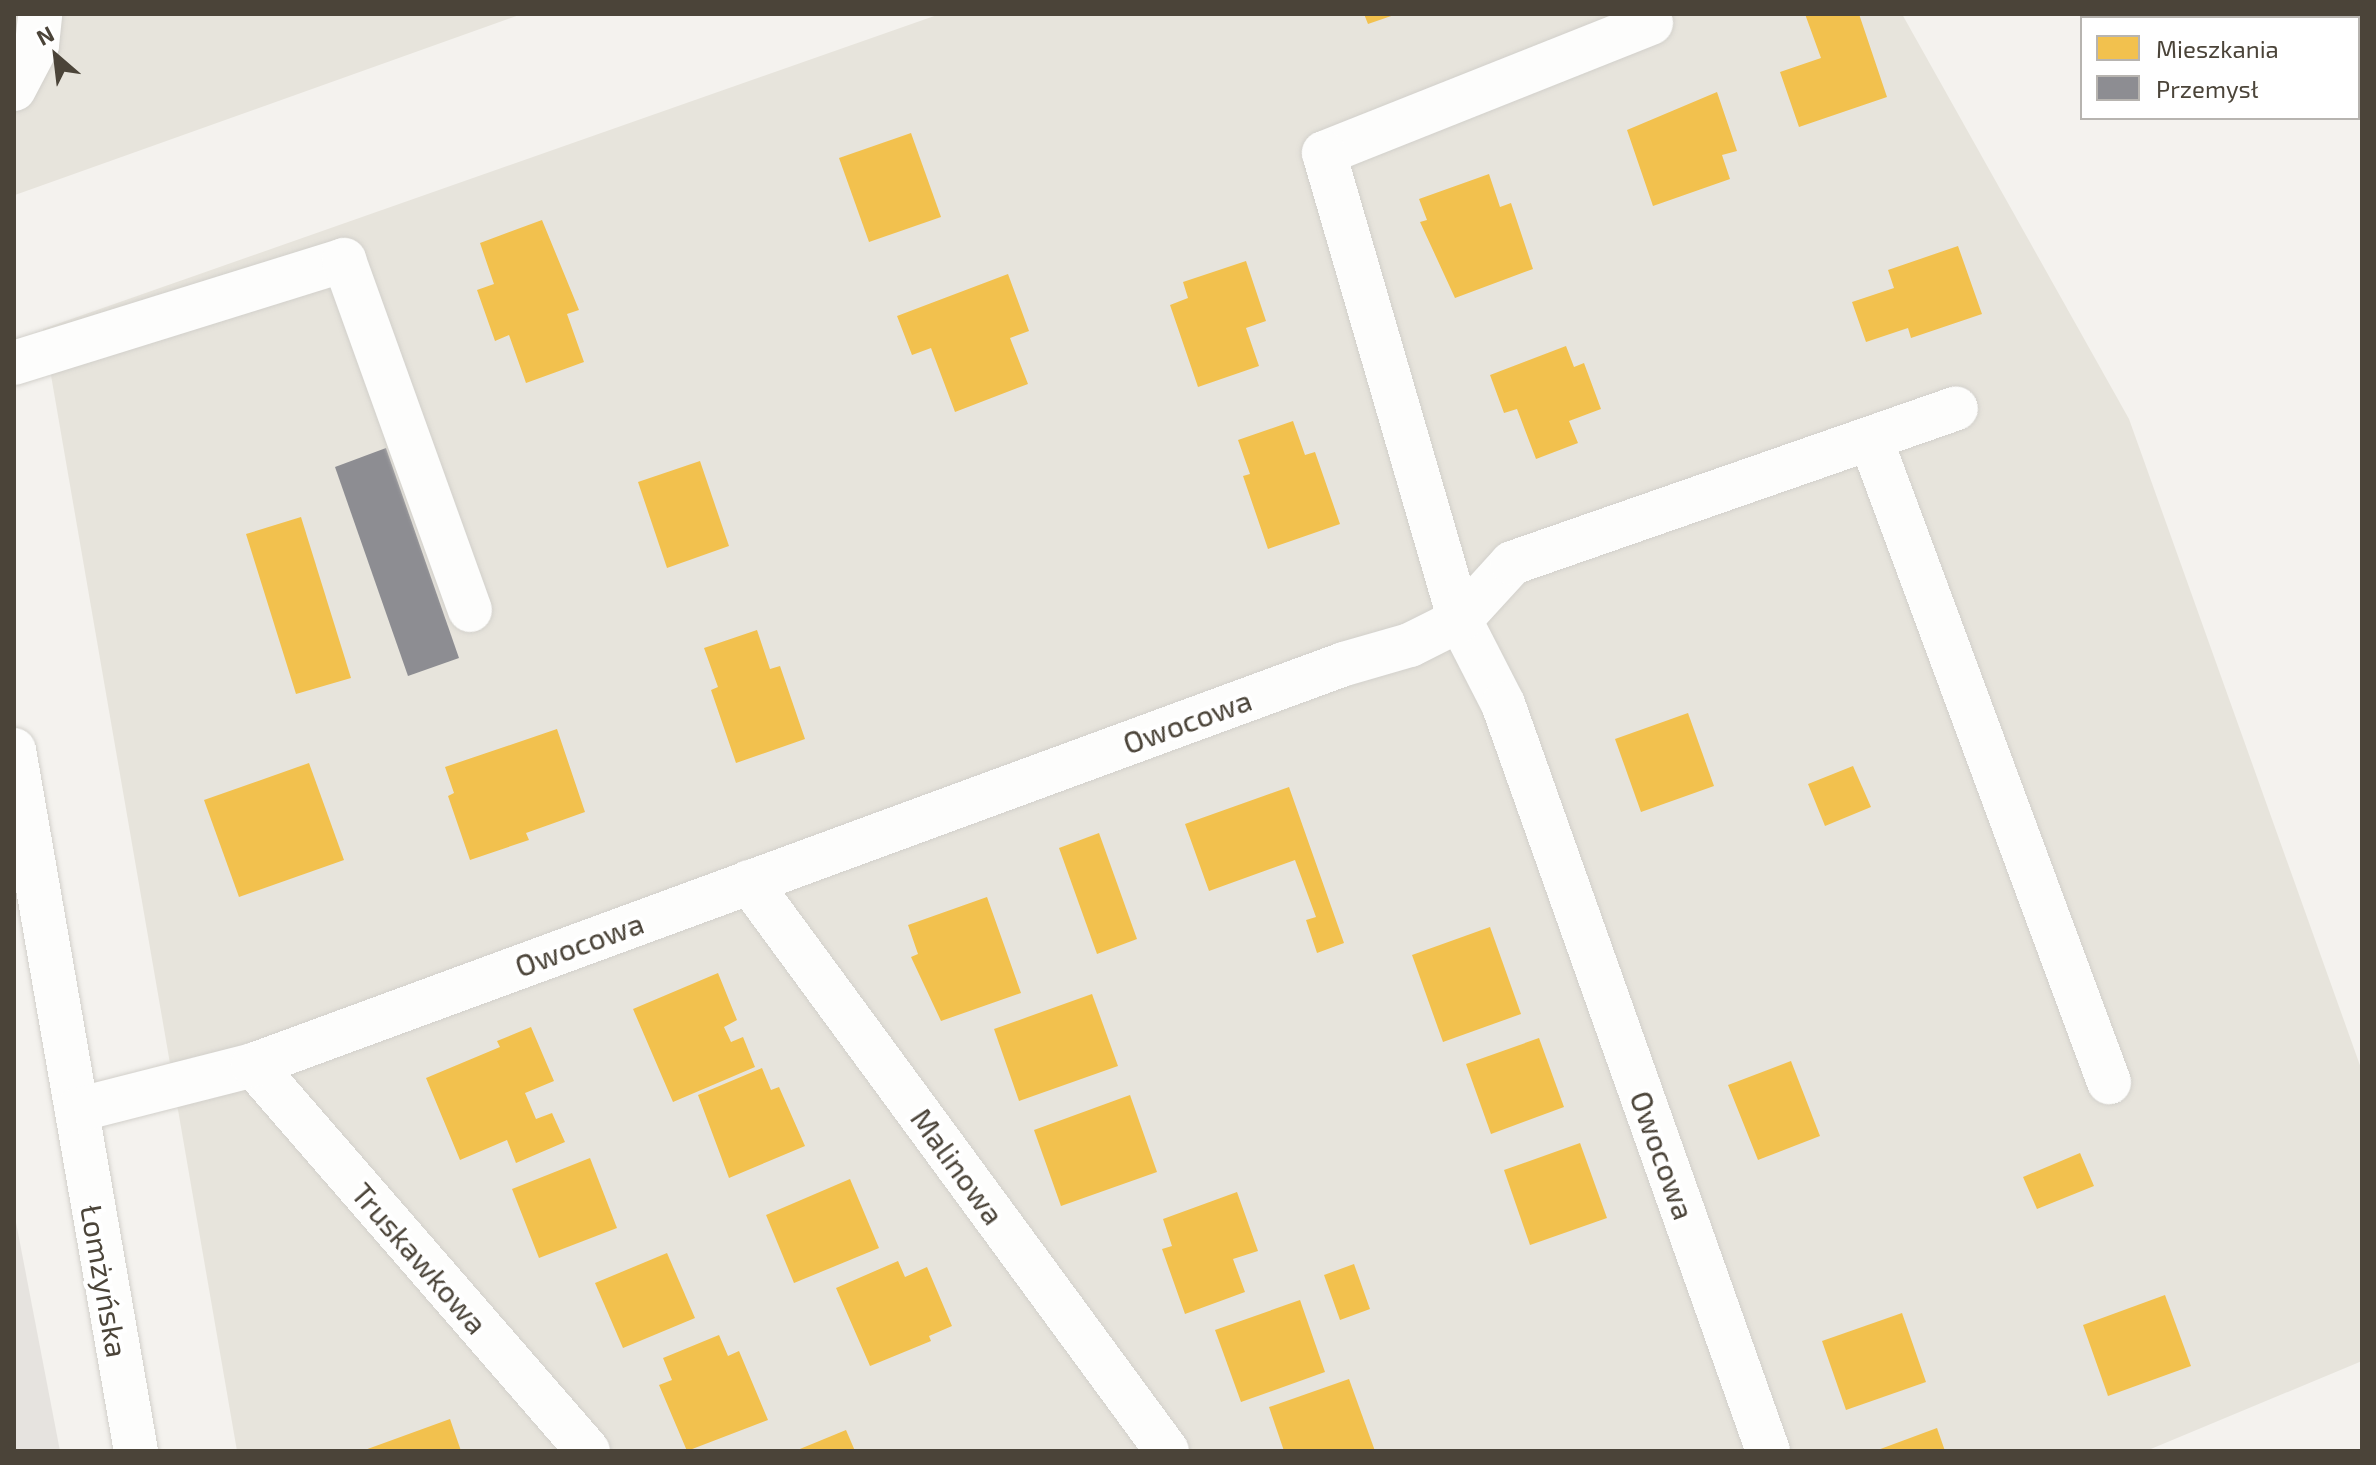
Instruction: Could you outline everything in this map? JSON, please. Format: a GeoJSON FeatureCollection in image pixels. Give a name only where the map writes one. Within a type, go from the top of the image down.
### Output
{"type":"FeatureCollection","features":[{"type":"Feature","properties":{"kind":"street"},"geometry":{"type":"LineString","coordinates":[[14,89],[37,45],[40,14]]}},
{"type":"Feature","properties":{"kind":"street"},"geometry":{"type":"LineString","coordinates":[[1460,620],[1324,153],[1651,23]]}},
{"type":"Feature","properties":{"kind":"street"},"geometry":{"type":"LineString","coordinates":[[14,363],[344,260],[470,610]]}},
{"type":"Feature","properties":{"kind":"street"},"geometry":{"type":"LineString","coordinates":[[1460,620],[1512,563],[1956,408]]}},
{"type":"Feature","properties":{"kind":"street"},"geometry":{"type":"LineString","coordinates":[[1871,440],[2109,1082]]}},
{"type":"Feature","properties":{"kind":"street","name":"Owocowa"},"geometry":{"type":"LineString","coordinates":[[77,1110],[253,1065],[1344,664],[1410,645],[1460,620],[1503,704],[1768,1451]]}},
{"type":"Feature","properties":{"kind":"street","name":"Łomżyńska"},"geometry":{"type":"LineString","coordinates":[[14,750],[136,1451]]}},
{"type":"Feature","properties":{"kind":"street","name":"Malinowa"},"geometry":{"type":"LineString","coordinates":[[749,882],[1167,1451]]}},
{"type":"Feature","properties":{"kind":"street","name":"Truskawkowa"},"geometry":{"type":"LineString","coordinates":[[253,1065],[588,1451]]}},
{"type":"Feature","properties":{"kind":"shaded area"},"geometry":{"type":"Polygon","coordinates":[[[14,14],[522,14],[15,195],[14,14]]]}},
{"type":"Feature","properties":{"kind":"shaded area"},"geometry":{"type":"Polygon","coordinates":[[[940,14],[1902,14],[2129,419],[2362,1071],[2362,1361],[2146,1451],[237,1451],[43,329],[940,14]]]}},
{"type":"Feature","properties":{"kind":"shaded area"},"geometry":{"type":"Polygon","coordinates":[[[14,1212],[60,1451],[14,1451],[14,1212]]]}},
{"type":"Feature","properties":{"kind":"building: Mieszkania"},"geometry":{"type":"Polygon","coordinates":[[[1364,14],[1397,14],[1368,24],[1364,14]]]}},
{"type":"Feature","properties":{"kind":"building: Mieszkania"},"geometry":{"type":"Polygon","coordinates":[[[1805,14],[1859,14],[1887,97],[1799,127],[1780,72],[1821,58],[1805,14]]]}},
{"type":"Feature","properties":{"kind":"building: Mieszkania"},"geometry":{"type":"Polygon","coordinates":[[[1717,92],[1737,151],[1722,155],[1730,179],[1653,206],[1627,130],[1717,92]]]}},
{"type":"Feature","properties":{"kind":"building: Mieszkania"},"geometry":{"type":"Polygon","coordinates":[[[911,133],[941,217],[869,242],[839,158],[911,133]]]}},
{"type":"Feature","properties":{"kind":"building: Mieszkania"},"geometry":{"type":"Polygon","coordinates":[[[1489,174],[1500,207],[1511,203],[1533,269],[1455,298],[1420,222],[1427,220],[1419,199],[1489,174]]]}},
{"type":"Feature","properties":{"kind":"building: Mieszkania"},"geometry":{"type":"Polygon","coordinates":[[[542,220],[579,310],[567,314],[584,362],[526,383],[509,335],[495,341],[477,290],[494,284],[480,243],[542,220]]]}},
{"type":"Feature","properties":{"kind":"building: Mieszkania"},"geometry":{"type":"Polygon","coordinates":[[[1958,246],[1982,314],[1911,338],[1908,328],[1866,342],[1852,302],[1894,288],[1888,270],[1958,246]]]}},
{"type":"Feature","properties":{"kind":"building: Mieszkania"},"geometry":{"type":"Polygon","coordinates":[[[1246,261],[1266,321],[1246,328],[1259,366],[1198,387],[1170,305],[1188,298],[1183,282],[1246,261]]]}},
{"type":"Feature","properties":{"kind":"building: Mieszkania"},"geometry":{"type":"Polygon","coordinates":[[[1008,274],[1029,331],[1010,338],[1028,384],[955,412],[931,348],[912,355],[897,316],[1008,274]]]}},
{"type":"Feature","properties":{"kind":"building: Mieszkania"},"geometry":{"type":"Polygon","coordinates":[[[1566,346],[1574,367],[1584,363],[1601,409],[1569,421],[1578,443],[1536,459],[1517,409],[1504,413],[1490,375],[1566,346]]]}},
{"type":"Feature","properties":{"kind":"building: Mieszkania"},"geometry":{"type":"Polygon","coordinates":[[[1293,421],[1305,455],[1315,452],[1340,524],[1268,549],[1243,476],[1250,474],[1238,440],[1293,421]]]}},
{"type":"Feature","properties":{"kind":"building: Mieszkania"},"geometry":{"type":"Polygon","coordinates":[[[700,461],[729,546],[667,568],[638,482],[700,461]]]}},
{"type":"Feature","properties":{"kind":"building: Mieszkania"},"geometry":{"type":"Polygon","coordinates":[[[301,517],[351,678],[296,694],[246,534],[301,517]]]}},
{"type":"Feature","properties":{"kind":"building: Mieszkania"},"geometry":{"type":"Polygon","coordinates":[[[757,630],[770,669],[780,666],[805,739],[736,763],[711,690],[718,687],[704,648],[757,630]]]}},
{"type":"Feature","properties":{"kind":"building: Mieszkania"},"geometry":{"type":"Polygon","coordinates":[[[1688,713],[1714,786],[1641,812],[1615,739],[1688,713]]]}},
{"type":"Feature","properties":{"kind":"building: Mieszkania"},"geometry":{"type":"Polygon","coordinates":[[[557,729],[585,812],[526,833],[529,840],[470,860],[448,796],[454,793],[445,767],[557,729]]]}},
{"type":"Feature","properties":{"kind":"building: Mieszkania"},"geometry":{"type":"Polygon","coordinates":[[[309,763],[344,860],[239,897],[204,800],[309,763]]]}},
{"type":"Feature","properties":{"kind":"building: Mieszkania"},"geometry":{"type":"Polygon","coordinates":[[[1853,766],[1871,807],[1825,826],[1808,784],[1853,766]]]}},
{"type":"Feature","properties":{"kind":"building: Mieszkania"},"geometry":{"type":"Polygon","coordinates":[[[1289,787],[1344,943],[1317,953],[1306,920],[1316,917],[1295,860],[1209,891],[1185,824],[1289,787]]]}},
{"type":"Feature","properties":{"kind":"building: Mieszkania"},"geometry":{"type":"Polygon","coordinates":[[[1099,833],[1137,939],[1097,954],[1059,848],[1099,833]]]}},
{"type":"Feature","properties":{"kind":"building: Mieszkania"},"geometry":{"type":"Polygon","coordinates":[[[987,897],[1021,993],[941,1021],[911,957],[918,954],[908,925],[987,897]]]}},
{"type":"Feature","properties":{"kind":"building: Mieszkania"},"geometry":{"type":"Polygon","coordinates":[[[1490,927],[1521,1014],[1443,1042],[1412,955],[1490,927]]]}},
{"type":"Feature","properties":{"kind":"building: Mieszkania"},"geometry":{"type":"Polygon","coordinates":[[[718,973],[737,1020],[724,1027],[731,1042],[743,1037],[755,1067],[673,1102],[633,1009],[718,973]]]}},
{"type":"Feature","properties":{"kind":"building: Mieszkania"},"geometry":{"type":"Polygon","coordinates":[[[1092,994],[1118,1066],[1019,1101],[994,1029],[1092,994]]]}},
{"type":"Feature","properties":{"kind":"building: Mieszkania"},"geometry":{"type":"Polygon","coordinates":[[[531,1027],[554,1081],[525,1093],[536,1119],[552,1113],[565,1142],[516,1163],[507,1140],[460,1160],[426,1078],[500,1047],[497,1041],[531,1027]]]}},
{"type":"Feature","properties":{"kind":"building: Mieszkania"},"geometry":{"type":"Polygon","coordinates":[[[1539,1038],[1564,1107],[1491,1134],[1466,1064],[1539,1038]]]}},
{"type":"Feature","properties":{"kind":"building: Mieszkania"},"geometry":{"type":"Polygon","coordinates":[[[1791,1061],[1820,1136],[1758,1160],[1728,1085],[1791,1061]]]}},
{"type":"Feature","properties":{"kind":"building: Mieszkania"},"geometry":{"type":"Polygon","coordinates":[[[762,1068],[771,1090],[779,1087],[805,1146],[729,1178],[698,1095],[762,1068]]]}},
{"type":"Feature","properties":{"kind":"building: Mieszkania"},"geometry":{"type":"Polygon","coordinates":[[[1130,1095],[1157,1172],[1061,1206],[1034,1130],[1130,1095]]]}},
{"type":"Feature","properties":{"kind":"building: Mieszkania"},"geometry":{"type":"Polygon","coordinates":[[[1580,1143],[1607,1218],[1530,1245],[1504,1170],[1580,1143]]]}},
{"type":"Feature","properties":{"kind":"building: Mieszkania"},"geometry":{"type":"Polygon","coordinates":[[[2080,1153],[2094,1186],[2037,1209],[2023,1177],[2080,1153]]]}},
{"type":"Feature","properties":{"kind":"building: Mieszkania"},"geometry":{"type":"Polygon","coordinates":[[[590,1158],[617,1228],[539,1258],[512,1189],[590,1158]]]}},
{"type":"Feature","properties":{"kind":"building: Mieszkania"},"geometry":{"type":"Polygon","coordinates":[[[850,1179],[879,1248],[794,1283],[766,1215],[850,1179]]]}},
{"type":"Feature","properties":{"kind":"building: Mieszkania"},"geometry":{"type":"Polygon","coordinates":[[[1237,1192],[1258,1251],[1233,1259],[1245,1292],[1185,1314],[1162,1249],[1172,1246],[1163,1219],[1237,1192]]]}},
{"type":"Feature","properties":{"kind":"building: Mieszkania"},"geometry":{"type":"Polygon","coordinates":[[[667,1253],[695,1318],[623,1348],[595,1283],[667,1253]]]}},
{"type":"Feature","properties":{"kind":"building: Mieszkania"},"geometry":{"type":"Polygon","coordinates":[[[898,1261],[905,1277],[927,1267],[952,1326],[929,1336],[931,1341],[870,1366],[836,1288],[898,1261]]]}},
{"type":"Feature","properties":{"kind":"building: Mieszkania"},"geometry":{"type":"Polygon","coordinates":[[[1354,1264],[1370,1309],[1340,1320],[1324,1275],[1354,1264]]]}},
{"type":"Feature","properties":{"kind":"building: Mieszkania"},"geometry":{"type":"Polygon","coordinates":[[[2165,1295],[2191,1366],[2108,1396],[2083,1325],[2165,1295]]]}},
{"type":"Feature","properties":{"kind":"building: Mieszkania"},"geometry":{"type":"Polygon","coordinates":[[[1300,1300],[1325,1372],[1241,1402],[1215,1330],[1300,1300]]]}},
{"type":"Feature","properties":{"kind":"building: Mieszkania"},"geometry":{"type":"Polygon","coordinates":[[[1902,1313],[1926,1382],[1846,1410],[1822,1341],[1902,1313]]]}},
{"type":"Feature","properties":{"kind":"building: Mieszkania"},"geometry":{"type":"Polygon","coordinates":[[[719,1335],[728,1356],[739,1351],[768,1420],[687,1451],[659,1385],[672,1380],[663,1358],[719,1335]]]}},
{"type":"Feature","properties":{"kind":"building: Mieszkania"},"geometry":{"type":"Polygon","coordinates":[[[1349,1379],[1375,1451],[1284,1451],[1269,1407],[1349,1379]]]}},
{"type":"Feature","properties":{"kind":"building: Mieszkania"},"geometry":{"type":"Polygon","coordinates":[[[450,1419],[461,1451],[362,1451],[450,1419]]]}},
{"type":"Feature","properties":{"kind":"building: Mieszkania"},"geometry":{"type":"Polygon","coordinates":[[[1937,1428],[1945,1451],[1875,1451],[1937,1428]]]}},
{"type":"Feature","properties":{"kind":"building: Mieszkania"},"geometry":{"type":"Polygon","coordinates":[[[846,1430],[855,1451],[795,1451],[846,1430]]]}},
{"type":"Feature","properties":{"kind":"building: Przemysł"},"geometry":{"type":"Polygon","coordinates":[[[386,448],[459,658],[408,676],[335,467],[386,448]]]}}]}
